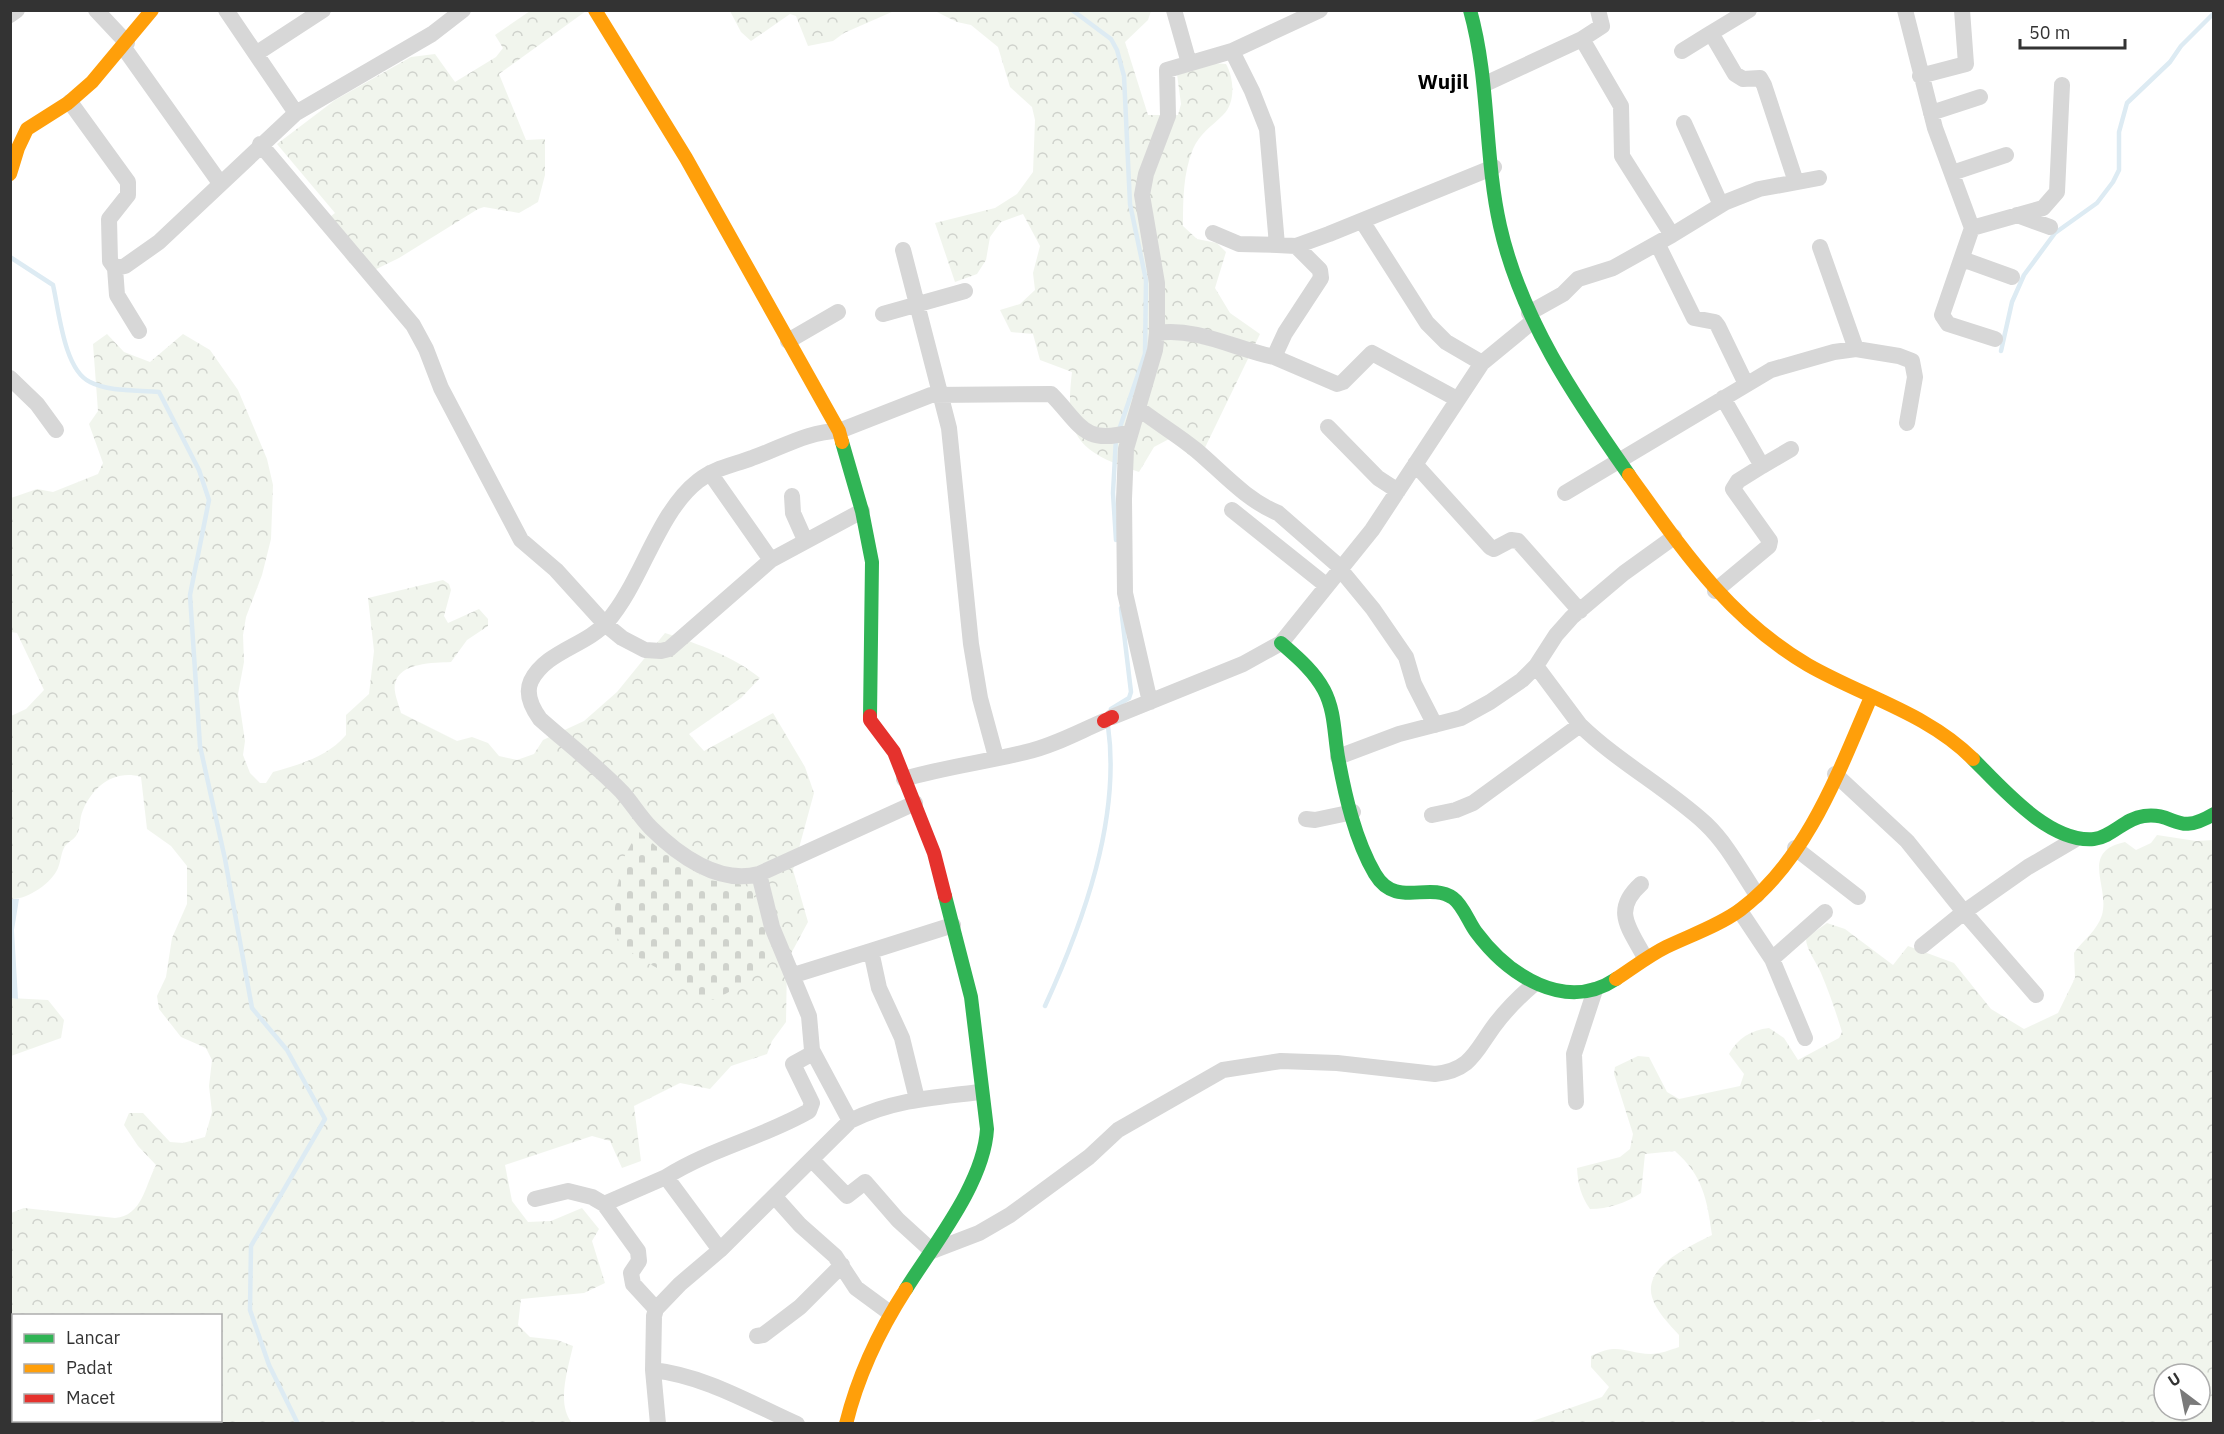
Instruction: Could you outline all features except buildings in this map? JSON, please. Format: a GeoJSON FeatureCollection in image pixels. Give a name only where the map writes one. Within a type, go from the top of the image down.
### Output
{"type":"FeatureCollection","features":[{"type":"Feature","properties":{"kind":"street"},"geometry":{"type":"LineString","coordinates":[[10,15],[17,10]]}},
{"type":"Feature","properties":{"kind":"street"},"geometry":{"type":"LineString","coordinates":[[96,10],[126,46],[220,183]]}},
{"type":"Feature","properties":{"kind":"street"},"geometry":{"type":"LineString","coordinates":[[10,174],[18,144],[32,123],[52,115],[70,102],[126,46],[152,10]]}},
{"type":"Feature","properties":{"kind":"street"},"geometry":{"type":"LineString","coordinates":[[226,10],[296,114]]}},
{"type":"Feature","properties":{"kind":"street"},"geometry":{"type":"LineString","coordinates":[[257,53],[323,10]]}},
{"type":"Feature","properties":{"kind":"street"},"geometry":{"type":"LineString","coordinates":[[116,268],[125,266],[159,242],[260,144],[296,114],[432,34],[463,10]]}},
{"type":"Feature","properties":{"kind":"street"},"geometry":{"type":"LineString","coordinates":[[595,10],[686,158],[839,431],[872,562],[870,720],[890,744],[934,853],[971,997],[987,1129],[986,1145],[968,1189],[932,1251],[890,1313],[860,1376],[846,1424]]}},
{"type":"Feature","properties":{"kind":"street"},"geometry":{"type":"LineString","coordinates":[[1174,10],[1189,63]]}},
{"type":"Feature","properties":{"kind":"street"},"geometry":{"type":"LineString","coordinates":[[1150,702],[1125,593],[1124,499],[1126,449],[1155,351],[1157,333],[1157,283],[1142,195],[1146,174],[1168,116],[1167,69],[1232,51],[1320,10]]}},
{"type":"Feature","properties":{"kind":"street"},"geometry":{"type":"LineString","coordinates":[[1470,10],[1485,84],[1500,223],[1506,251],[1531,317],[1569,383],[1620,461],[1674,537],[1715,591],[1778,646],[1818,671],[1936,728],[1955,741],[2048,828],[2074,840]]}},
{"type":"Feature","properties":{"kind":"street"},"geometry":{"type":"LineString","coordinates":[[1485,84],[1582,39],[1602,26],[1598,10]]}},
{"type":"Feature","properties":{"kind":"street"},"geometry":{"type":"LineString","coordinates":[[1682,51],[1749,10]]}},
{"type":"Feature","properties":{"kind":"street"},"geometry":{"type":"LineString","coordinates":[[1905,10],[1930,113],[1972,228],[1942,312],[1943,317],[1948,324],[1995,339]]}},
{"type":"Feature","properties":{"kind":"street"},"geometry":{"type":"LineString","coordinates":[[1920,76],[1966,64],[1962,10]]}},
{"type":"Feature","properties":{"kind":"street"},"geometry":{"type":"LineString","coordinates":[[1711,33],[1735,74],[1743,79],[1760,78],[1764,84],[1796,182]]}},
{"type":"Feature","properties":{"kind":"street"},"geometry":{"type":"LineString","coordinates":[[1582,39],[1621,106],[1622,156],[1665,240],[1694,318],[1710,321],[1718,326],[1746,384]]}},
{"type":"Feature","properties":{"kind":"street"},"geometry":{"type":"LineString","coordinates":[[1232,51],[1252,91],[1267,129],[1277,245]]}},
{"type":"Feature","properties":{"kind":"street"},"geometry":{"type":"LineString","coordinates":[[1972,228],[2043,208],[2057,192],[2062,85]]}},
{"type":"Feature","properties":{"kind":"street"},"geometry":{"type":"LineString","coordinates":[[1930,113],[1980,98]]}},
{"type":"Feature","properties":{"kind":"street"},"geometry":{"type":"LineString","coordinates":[[70,102],[128,182],[128,195],[108,224],[110,261],[116,268],[117,296],[139,331]]}},
{"type":"Feature","properties":{"kind":"street"},"geometry":{"type":"LineString","coordinates":[[1684,123],[1721,205]]}},
{"type":"Feature","properties":{"kind":"street"},"geometry":{"type":"LineString","coordinates":[[260,144],[413,325],[426,349],[441,388],[521,540],[556,570],[605,624],[622,638],[645,650],[669,649],[771,560],[861,511]]}},
{"type":"Feature","properties":{"kind":"street"},"geometry":{"type":"LineString","coordinates":[[1952,173],[2006,155]]}},
{"type":"Feature","properties":{"kind":"street"},"geometry":{"type":"LineString","coordinates":[[1213,233],[1239,244],[1296,246],[1494,167]]}},
{"type":"Feature","properties":{"kind":"street"},"geometry":{"type":"LineString","coordinates":[[904,779],[1026,752],[1051,744],[1243,664],[1281,643],[1341,569],[1398,491],[1482,363],[1531,317],[1563,294],[1578,279],[1613,268],[1665,240],[1721,205],[1759,189],[1819,178]]}},
{"type":"Feature","properties":{"kind":"street"},"geometry":{"type":"LineString","coordinates":[[2017,215],[2050,227]]}},
{"type":"Feature","properties":{"kind":"street"},"geometry":{"type":"LineString","coordinates":[[1362,221],[1383,258],[1426,323],[1446,342],[1482,363]]}},
{"type":"Feature","properties":{"kind":"street"},"geometry":{"type":"LineString","coordinates":[[1274,357],[1285,333],[1322,278],[1320,270],[1296,246]]}},
{"type":"Feature","properties":{"kind":"street"},"geometry":{"type":"LineString","coordinates":[[1820,247],[1856,349]]}},
{"type":"Feature","properties":{"kind":"street"},"geometry":{"type":"LineString","coordinates":[[903,250],[941,396],[953,456],[971,644],[980,698],[996,757]]}},
{"type":"Feature","properties":{"kind":"street"},"geometry":{"type":"LineString","coordinates":[[1962,259],[2012,277]]}},
{"type":"Feature","properties":{"kind":"street"},"geometry":{"type":"LineString","coordinates":[[883,314],[965,291]]}},
{"type":"Feature","properties":{"kind":"street"},"geometry":{"type":"LineString","coordinates":[[788,341],[838,312]]}},
{"type":"Feature","properties":{"kind":"street"},"geometry":{"type":"LineString","coordinates":[[1157,333],[1174,330],[1198,335],[1274,357],[1337,384],[1343,382],[1372,353],[1457,399]]}},
{"type":"Feature","properties":{"kind":"street"},"geometry":{"type":"LineString","coordinates":[[1565,493],[1746,384],[1791,363],[1856,349],[1899,356],[1912,361],[1915,377],[1908,423]]}},
{"type":"Feature","properties":{"kind":"street"},"geometry":{"type":"LineString","coordinates":[[10,378],[37,404],[56,430]]}},
{"type":"Feature","properties":{"kind":"street"},"geometry":{"type":"LineString","coordinates":[[915,803],[759,874],[744,878],[725,876],[699,864],[673,847],[650,827],[622,792],[535,712],[529,687],[538,671],[551,660],[605,624],[647,558],[679,500],[710,473],[804,436],[823,431],[839,431],[921,398],[941,396],[1051,394],[1086,433],[1097,437],[1130,432]]}},
{"type":"Feature","properties":{"kind":"street"},"geometry":{"type":"LineString","coordinates":[[1723,398],[1762,466]]}},
{"type":"Feature","properties":{"kind":"street"},"geometry":{"type":"LineString","coordinates":[[1138,408],[1195,449],[1239,489],[1278,513],[1341,569],[1373,609],[1401,650],[1418,694],[1435,725]]}},
{"type":"Feature","properties":{"kind":"street"},"geometry":{"type":"LineString","coordinates":[[1328,427],[1378,478],[1398,491]]}},
{"type":"Feature","properties":{"kind":"street"},"geometry":{"type":"LineString","coordinates":[[1715,591],[1769,546],[1770,537],[1734,489],[1738,482],[1791,449]]}},
{"type":"Feature","properties":{"kind":"street"},"geometry":{"type":"LineString","coordinates":[[1415,464],[1490,547],[1494,549],[1512,540],[1518,541],[1580,610]]}},
{"type":"Feature","properties":{"kind":"street"},"geometry":{"type":"LineString","coordinates":[[710,473],[771,560]]}},
{"type":"Feature","properties":{"kind":"street"},"geometry":{"type":"LineString","coordinates":[[792,496],[793,513],[805,540]]}},
{"type":"Feature","properties":{"kind":"street"},"geometry":{"type":"LineString","coordinates":[[1232,510],[1327,586]]}},
{"type":"Feature","properties":{"kind":"street"},"geometry":{"type":"LineString","coordinates":[[1338,757],[1399,734],[1461,718],[1490,702],[1536,666],[1556,635],[1580,610],[1624,573],[1674,537]]}},
{"type":"Feature","properties":{"kind":"street"},"geometry":{"type":"LineString","coordinates":[[1281,643],[1312,674],[1325,692],[1338,757],[1363,852],[1377,879],[1397,893],[1436,893],[1455,899],[1467,920],[1502,962],[1533,985],[1553,991],[1586,993],[1595,990],[1616,980],[1646,958],[1740,911],[1785,864],[1795,848],[1835,774],[1871,697]]}},
{"type":"Feature","properties":{"kind":"street"},"geometry":{"type":"LineString","coordinates":[[1536,666],[1580,725],[1606,748],[1707,825],[1721,841],[1757,895]]}},
{"type":"Feature","properties":{"kind":"street"},"geometry":{"type":"LineString","coordinates":[[1432,815],[1456,810],[1473,803],[1580,725]]}},
{"type":"Feature","properties":{"kind":"street"},"geometry":{"type":"LineString","coordinates":[[1835,774],[1907,841],[1964,912],[2036,995]]}},
{"type":"Feature","properties":{"kind":"street"},"geometry":{"type":"LineString","coordinates":[[1306,819],[1315,820],[1353,813]]}},
{"type":"Feature","properties":{"kind":"street"},"geometry":{"type":"LineString","coordinates":[[1922,946],[1964,912],[2028,867],[2074,840],[2105,837],[2114,828],[2140,817],[2150,816],[2181,827],[2199,823],[2214,814]]}},
{"type":"Feature","properties":{"kind":"street"},"geometry":{"type":"LineString","coordinates":[[1795,848],[1858,897]]}},
{"type":"Feature","properties":{"kind":"street"},"geometry":{"type":"LineString","coordinates":[[759,874],[772,927],[794,975],[809,1016],[813,1053],[850,1121]]}},
{"type":"Feature","properties":{"kind":"street"},"geometry":{"type":"LineString","coordinates":[[1641,884],[1629,894],[1624,916],[1646,958]]}},
{"type":"Feature","properties":{"kind":"street"},"geometry":{"type":"LineString","coordinates":[[1740,911],[1772,959],[1805,1038]]}},
{"type":"Feature","properties":{"kind":"street"},"geometry":{"type":"LineString","coordinates":[[1772,959],[1825,912]]}},
{"type":"Feature","properties":{"kind":"street"},"geometry":{"type":"LineString","coordinates":[[794,975],[953,925]]}},
{"type":"Feature","properties":{"kind":"street"},"geometry":{"type":"LineString","coordinates":[[871,951],[879,988],[902,1038],[917,1099]]}},
{"type":"Feature","properties":{"kind":"street"},"geometry":{"type":"LineString","coordinates":[[932,1251],[979,1233],[1010,1215],[1089,1157],[1118,1130],[1216,1074],[1241,1066],[1281,1061],[1337,1063],[1435,1074],[1449,1073],[1476,1055],[1494,1025],[1533,985]]}},
{"type":"Feature","properties":{"kind":"street"},"geometry":{"type":"LineString","coordinates":[[1576,1101],[1574,1054],[1595,990]]}},
{"type":"Feature","properties":{"kind":"street"},"geometry":{"type":"LineString","coordinates":[[604,1204],[666,1177],[686,1164],[747,1141],[809,1111],[812,1103],[793,1064],[813,1053]]}},
{"type":"Feature","properties":{"kind":"street"},"geometry":{"type":"LineString","coordinates":[[658,1424],[652,1332],[656,1309],[775,1197],[850,1121],[867,1113],[917,1099],[981,1092]]}},
{"type":"Feature","properties":{"kind":"street"},"geometry":{"type":"LineString","coordinates":[[812,1160],[847,1196],[865,1182],[898,1220],[932,1251]]}},
{"type":"Feature","properties":{"kind":"street"},"geometry":{"type":"LineString","coordinates":[[666,1177],[720,1250]]}},
{"type":"Feature","properties":{"kind":"street"},"geometry":{"type":"LineString","coordinates":[[536,1199],[578,1192],[604,1204],[638,1251],[639,1261],[631,1273],[633,1284],[656,1309]]}},
{"type":"Feature","properties":{"kind":"street"},"geometry":{"type":"LineString","coordinates":[[775,1197],[842,1265],[856,1288],[890,1313]]}},
{"type":"Feature","properties":{"kind":"street"},"geometry":{"type":"LineString","coordinates":[[758,1336],[763,1335],[800,1306],[842,1265]]}},
{"type":"Feature","properties":{"kind":"street"},"geometry":{"type":"LineString","coordinates":[[653,1370],[677,1373],[700,1380],[797,1424]]}},
{"type":"Feature","properties":{"kind":"green space"},"geometry":{"type":"Polygon","coordinates":[[[530,11],[586,11],[499,74],[526,140],[545,139],[545,175],[538,202],[519,213],[484,207],[478,209],[399,258],[364,275],[348,261],[322,223],[335,213],[277,144],[335,100],[411,57],[435,54],[455,82],[496,57],[503,48],[495,35],[530,11]]]}},
{"type":"Feature","properties":{"kind":"green space"},"geometry":{"type":"Polygon","coordinates":[[[730,11],[894,11],[844,33],[833,41],[808,46],[796,16],[790,14],[751,41],[741,32],[730,11]]]}},
{"type":"Feature","properties":{"kind":"green space"},"geometry":{"type":"Polygon","coordinates":[[[935,11],[1151,11],[1148,20],[1125,42],[1148,115],[1178,115],[1181,104],[1177,74],[1211,63],[1226,64],[1231,76],[1232,97],[1227,110],[1202,134],[1193,149],[1185,177],[1183,226],[1197,239],[1217,243],[1226,252],[1215,288],[1230,313],[1260,334],[1198,462],[1169,439],[1154,447],[1139,472],[1102,457],[1089,449],[1080,439],[1071,413],[1072,372],[1040,360],[1033,334],[1011,332],[1000,310],[1020,304],[1035,290],[1033,273],[1040,246],[1023,214],[1001,222],[990,237],[986,260],[977,274],[955,282],[935,223],[995,208],[1017,194],[1033,172],[1035,120],[1032,107],[1010,87],[998,47],[971,25],[957,22],[935,11]]]}},
{"type":"Feature","properties":{"kind":"green space"},"geometry":{"type":"Polygon","coordinates":[[[107,334],[124,352],[150,362],[183,334],[210,350],[238,390],[267,459],[273,485],[271,539],[262,575],[246,617],[243,635],[244,662],[238,694],[245,741],[243,755],[250,773],[260,783],[266,783],[273,772],[303,763],[331,749],[346,735],[346,715],[369,694],[374,651],[368,598],[443,580],[449,584],[451,590],[444,616],[448,623],[479,609],[488,619],[488,626],[467,640],[451,662],[418,665],[403,671],[395,684],[395,695],[401,713],[457,741],[472,737],[488,743],[499,756],[517,760],[534,754],[543,740],[584,721],[617,692],[665,633],[727,657],[760,678],[741,698],[689,734],[704,751],[773,713],[805,767],[814,793],[793,870],[808,922],[787,961],[786,1022],[772,1041],[767,1054],[731,1066],[710,1089],[680,1083],[634,1106],[641,1161],[622,1168],[610,1141],[592,1136],[505,1165],[512,1201],[528,1222],[551,1221],[582,1208],[599,1229],[592,1241],[605,1283],[584,1293],[521,1299],[518,1325],[530,1337],[557,1340],[573,1346],[564,1396],[567,1415],[572,1423],[67,1422],[222,1422],[222,1314],[12,1314],[12,1367],[10,1368],[11,1213],[24,1208],[115,1218],[124,1216],[131,1212],[142,1199],[156,1165],[138,1146],[124,1125],[129,1113],[143,1113],[170,1142],[183,1143],[205,1137],[212,1112],[209,1086],[212,1060],[206,1048],[181,1037],[159,1009],[157,996],[166,977],[172,938],[187,904],[187,866],[171,846],[147,829],[141,777],[122,775],[99,787],[87,801],[78,833],[65,846],[55,874],[45,885],[31,894],[11,899],[11,716],[26,709],[44,690],[17,633],[11,632],[11,498],[37,489],[53,492],[98,474],[103,463],[89,424],[98,411],[93,344],[107,334]]]}},
{"type":"Feature","properties":{"kind":"green space"},"geometry":{"type":"Polygon","coordinates":[[[638,831],[662,851],[708,880],[751,888],[776,959],[729,992],[709,1001],[701,1001],[680,981],[631,952],[612,930],[621,863],[638,831]]]}},
{"type":"Feature","properties":{"kind":"green space"},"geometry":{"type":"Polygon","coordinates":[[[2157,835],[2196,841],[2213,840],[2213,1423],[1825,1424],[1819,1419],[1796,1424],[1524,1424],[1602,1397],[1609,1387],[1591,1367],[1591,1356],[1615,1349],[1651,1354],[1679,1347],[1679,1335],[1656,1307],[1651,1286],[1661,1267],[1671,1258],[1712,1235],[1708,1210],[1698,1179],[1675,1151],[1645,1154],[1641,1193],[1635,1197],[1603,1208],[1590,1209],[1587,1204],[1580,1190],[1577,1168],[1620,1157],[1630,1149],[1633,1134],[1614,1074],[1615,1067],[1638,1056],[1649,1057],[1667,1092],[1679,1099],[1740,1086],[1744,1074],[1729,1054],[1741,1039],[1756,1031],[1769,1028],[1784,1038],[1798,1060],[1839,1038],[1842,1032],[1835,1010],[1806,942],[1806,938],[1827,923],[1845,929],[1893,965],[1908,946],[1954,963],[1991,1009],[2024,1029],[2058,1013],[2075,978],[2074,953],[2093,931],[2102,915],[2099,871],[2103,854],[2111,847],[2125,842],[2136,850],[2151,843],[2157,835]]]}},
{"type":"Feature","properties":{"kind":"green space"},"geometry":{"type":"Polygon","coordinates":[[[10,998],[48,1000],[64,1020],[61,1038],[11,1056],[10,998]]]}},
{"type":"Feature","properties":{"kind":"shaded area"},"geometry":{"type":"Polygon","coordinates":[[[11,899],[19,899],[14,930],[18,999],[11,998],[11,899]]]}},
{"type":"Feature","properties":{"kind":"waterway"},"geometry":{"type":"LineString","coordinates":[[1072,10],[1111,39],[1117,50],[1124,76],[1130,204],[1146,280],[1145,354],[1119,430]]}},
{"type":"Feature","properties":{"kind":"waterway"},"geometry":{"type":"LineString","coordinates":[[2001,351],[2012,302],[2024,275],[2055,233],[2097,203],[2113,182],[2119,170],[2119,132],[2127,103],[2170,62],[2181,46],[2214,13]]}},
{"type":"Feature","properties":{"kind":"waterway"},"geometry":{"type":"LineString","coordinates":[[10,257],[53,285],[68,353],[81,375],[90,382],[106,388],[159,392],[199,470],[209,500],[190,595],[200,746],[225,859],[252,1008],[287,1050],[325,1119],[251,1246],[250,1310],[269,1365],[298,1424]]}},
{"type":"Feature","properties":{"kind":"waterway"},"geometry":{"type":"LineString","coordinates":[[1116,438],[1113,493],[1116,540]]}},
{"type":"Feature","properties":{"kind":"waterway"},"geometry":{"type":"LineString","coordinates":[[1111,709],[1129,698],[1131,692],[1121,608]]}},
{"type":"Feature","properties":{"kind":"waterway"},"geometry":{"type":"LineString","coordinates":[[1045,1006],[1073,940],[1096,870],[1109,797],[1111,761],[1108,726]]}},
{"type":"Feature","properties":{"kind":"traffic: fast"},"geometry":{"type":"LineString","coordinates":[[1470,10],[1481,64],[1495,199],[1509,260],[1521,293],[1552,356],[1589,417],[1629,475]]}},
{"type":"Feature","properties":{"kind":"traffic: fast"},"geometry":{"type":"LineString","coordinates":[[842,442],[862,511],[872,562],[870,716]]}},
{"type":"Feature","properties":{"kind":"traffic: fast"},"geometry":{"type":"LineString","coordinates":[[1281,643],[1310,670],[1328,698],[1341,772],[1352,817],[1368,861],[1383,884],[1402,892],[1433,892],[1453,898],[1489,948],[1521,975],[1539,984],[1558,990],[1577,992],[1597,989],[1616,979]]}},
{"type":"Feature","properties":{"kind":"traffic: fast"},"geometry":{"type":"LineString","coordinates":[[1973,759],[2027,811],[2060,832],[2077,838],[2101,838],[2137,817],[2163,817],[2183,824],[2201,821],[2214,814]]}},
{"type":"Feature","properties":{"kind":"traffic: fast"},"geometry":{"type":"LineString","coordinates":[[906,1289],[943,1233],[967,1191],[984,1150],[987,1129],[971,997],[945,896]]}},
{"type":"Feature","properties":{"kind":"traffic: slow"},"geometry":{"type":"LineString","coordinates":[[10,174],[27,129],[68,103],[92,82],[152,10]]}},
{"type":"Feature","properties":{"kind":"traffic: slow"},"geometry":{"type":"LineString","coordinates":[[595,10],[686,158],[839,431],[842,442]]}},
{"type":"Feature","properties":{"kind":"traffic: slow"},"geometry":{"type":"LineString","coordinates":[[1629,475],[1668,530],[1708,580],[1753,626],[1808,665],[1936,729],[1973,759]]}},
{"type":"Feature","properties":{"kind":"traffic: slow"},"geometry":{"type":"LineString","coordinates":[[1616,979],[1659,951],[1732,916],[1764,890],[1784,866],[1819,812],[1871,697]]}},
{"type":"Feature","properties":{"kind":"traffic: slow"},"geometry":{"type":"LineString","coordinates":[[846,1424],[870,1354],[906,1289]]}},
{"type":"Feature","properties":{"kind":"traffic: jam"},"geometry":{"type":"LineString","coordinates":[[870,716],[870,720],[894,752],[934,853],[945,896]]}},
{"type":"Feature","properties":{"kind":"traffic: jam"},"geometry":{"type":"LineString","coordinates":[[1104,721],[1112,717]]}},
{"type":"Feature","properties":{"kind":"district","name":"Wujil"},"geometry":{"type":"Point","coordinates":[1443,81]}}]}
